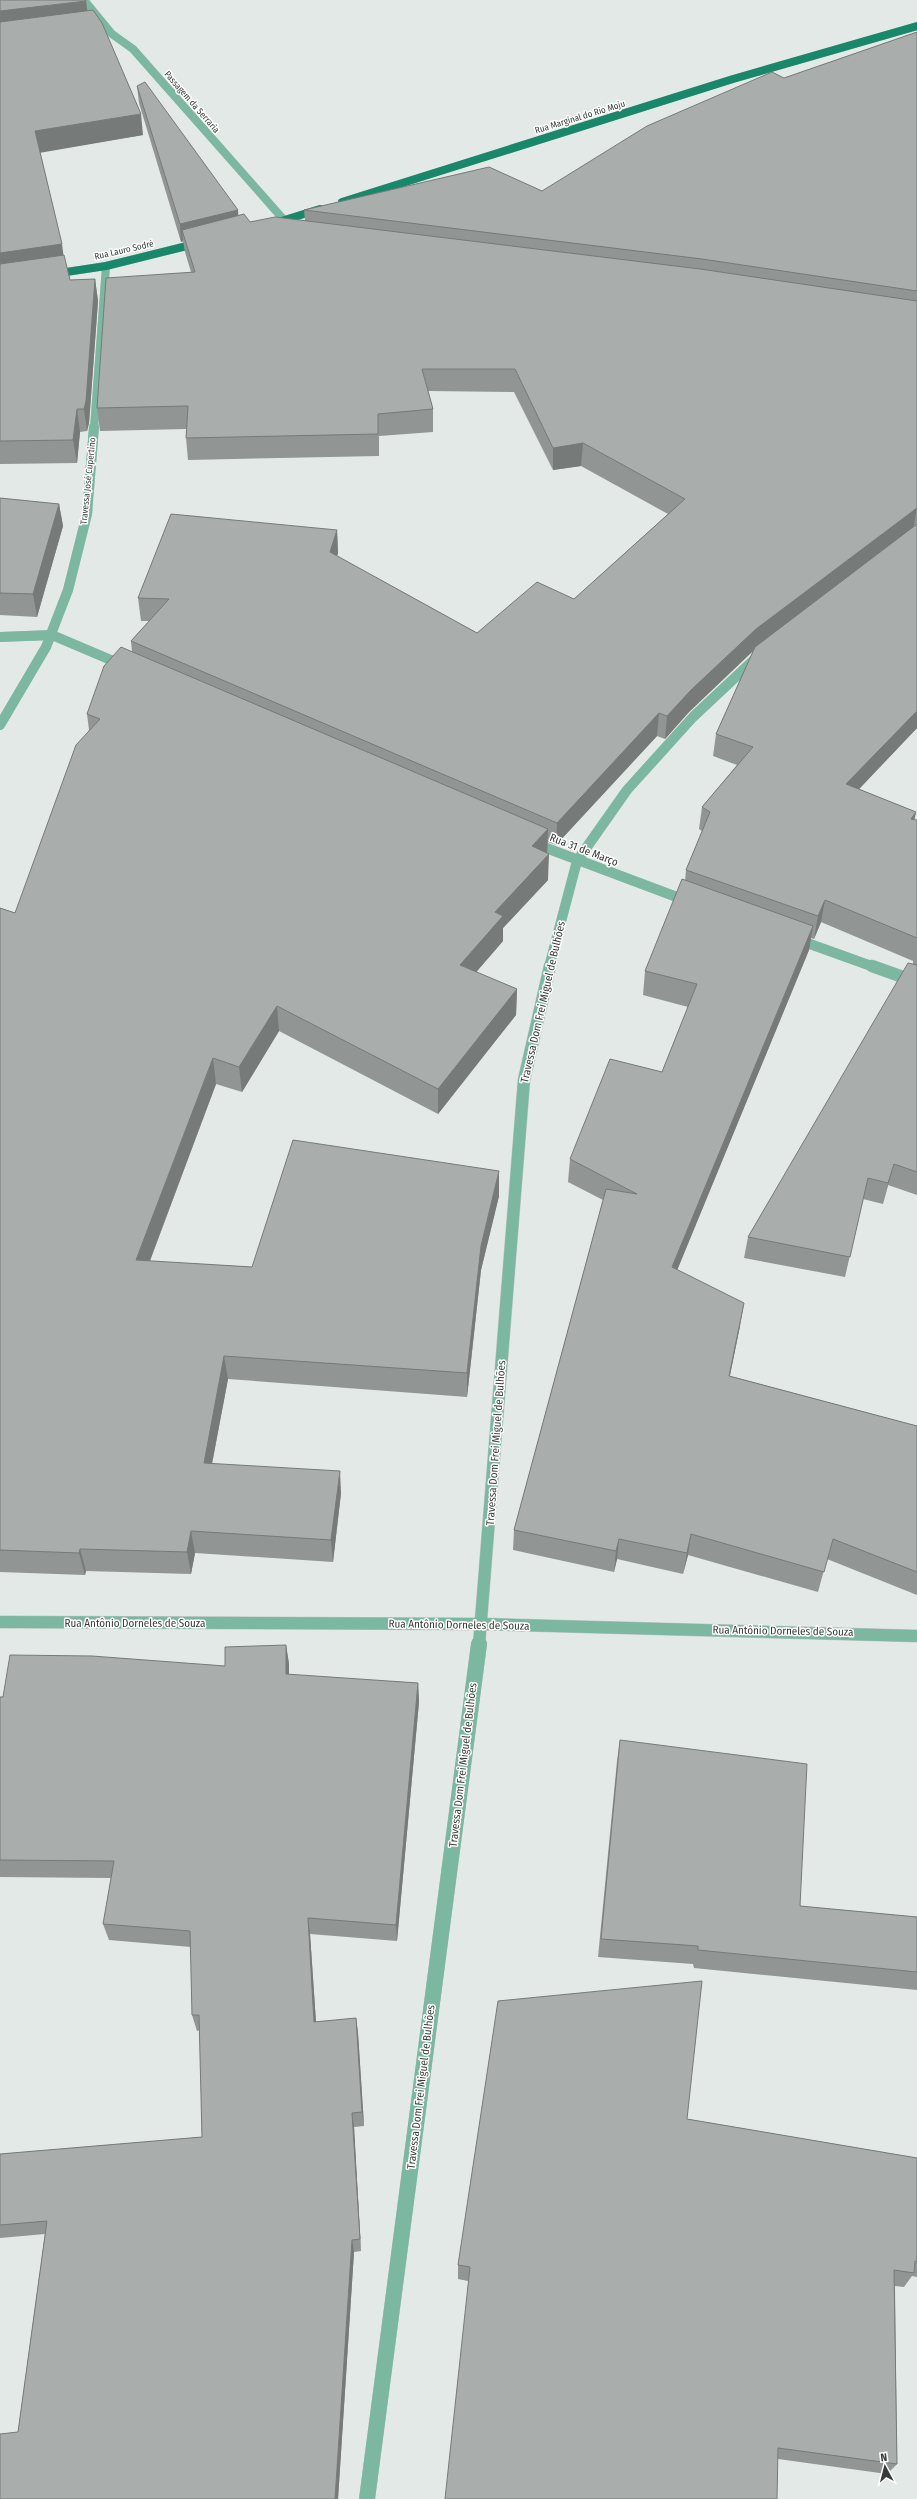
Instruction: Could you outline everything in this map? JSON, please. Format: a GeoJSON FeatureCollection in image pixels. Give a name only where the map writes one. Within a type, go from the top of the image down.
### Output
{"type":"FeatureCollection","features":[{"type":"Feature","properties":{"kind":"main road","name":"Rua Marginal do Rio Moju"},"geometry":{"type":"LineString","coordinates":[[264,226],[733,79],[917,26]]}},
{"type":"Feature","properties":{"kind":"main road","name":"Rua Lauro Sodré"},"geometry":{"type":"LineString","coordinates":[[46,274],[106,266],[205,241]]}},
{"type":"Feature","properties":{"kind":"street","name":"Passagem da Serraria"},"geometry":{"type":"LineString","coordinates":[[84,0],[100,25],[133,48],[284,220]]}},
{"type":"Feature","properties":{"kind":"street","name":"Travessa José Cupertino"},"geometry":{"type":"LineString","coordinates":[[0,725],[52,635],[72,579],[86,514],[106,266]]}},
{"type":"Feature","properties":{"kind":"street"},"geometry":{"type":"LineString","coordinates":[[0,637],[52,635],[132,670]]}},
{"type":"Feature","properties":{"kind":"street","name":"Travessa Dom Frei Miguel de Bulhões"},"geometry":{"type":"LineString","coordinates":[[367,2499],[482,1624],[524,1080],[552,955],[577,861],[627,790],[693,717],[770,647]]}},
{"type":"Feature","properties":{"kind":"street","name":"Rua 31 de Março"},"geometry":{"type":"LineString","coordinates":[[526,839],[577,861],[702,906]]}},
{"type":"Feature","properties":{"kind":"street"},"geometry":{"type":"LineString","coordinates":[[784,935],[917,982]]}},
{"type":"Feature","properties":{"kind":"street","name":"Rua Antônio Dorneles de Souza"},"geometry":{"type":"LineString","coordinates":[[0,1622],[482,1624],[917,1636]]}},
{"type":"Feature","properties":{"kind":"building"},"geometry":{"type":"Polygon","coordinates":[[[0,0],[86,0],[86,1],[0,11],[0,0]]]}},
{"type":"Feature","properties":{"kind":"building"},"geometry":{"type":"Polygon","coordinates":[[[93,10],[102,23],[141,114],[35,131],[62,244],[0,253],[0,22],[93,10]]]}},
{"type":"Feature","properties":{"kind":"building"},"geometry":{"type":"Polygon","coordinates":[[[917,32],[917,291],[702,259],[304,210],[489,167],[542,191],[647,126],[772,72],[784,78],[917,32]]]}},
{"type":"Feature","properties":{"kind":"building"},"geometry":{"type":"Polygon","coordinates":[[[145,82],[238,210],[180,224],[137,86],[145,82]]]}},
{"type":"Feature","properties":{"kind":"building"},"geometry":{"type":"Polygon","coordinates":[[[244,214],[250,222],[275,217],[700,269],[917,301],[917,508],[756,629],[691,690],[667,716],[659,713],[557,823],[131,641],[169,599],[138,598],[171,514],[337,530],[330,552],[477,633],[537,582],[574,599],[685,499],[583,443],[553,448],[515,369],[422,369],[433,409],[378,414],[378,434],[186,438],[188,406],[97,408],[106,278],[195,272],[182,230],[244,214]]]}},
{"type":"Feature","properties":{"kind":"building"},"geometry":{"type":"Polygon","coordinates":[[[64,255],[70,280],[95,279],[86,401],[84,409],[77,409],[73,440],[0,441],[0,264],[64,255]]]}},
{"type":"Feature","properties":{"kind":"building"},"geometry":{"type":"Polygon","coordinates":[[[0,498],[59,504],[33,594],[0,593],[0,498]]]}},
{"type":"Feature","properties":{"kind":"building"},"geometry":{"type":"Polygon","coordinates":[[[917,524],[917,711],[846,784],[916,812],[911,819],[917,820],[917,938],[825,900],[818,916],[686,870],[710,812],[702,807],[753,747],[716,734],[755,647],[917,524]]]}},
{"type":"Feature","properties":{"kind":"building"},"geometry":{"type":"Polygon","coordinates":[[[121,647],[548,829],[532,846],[549,854],[495,912],[503,916],[460,965],[517,989],[438,1089],[277,1006],[239,1067],[213,1058],[136,1260],[252,1267],[293,1140],[499,1171],[481,1246],[467,1373],[224,1356],[204,1463],[340,1471],[331,1540],[191,1531],[187,1552],[80,1549],[79,1553],[0,1550],[0,908],[15,913],[76,745],[100,719],[87,714],[104,666],[121,647]]]}},
{"type":"Feature","properties":{"kind":"building"},"geometry":{"type":"Polygon","coordinates":[[[682,879],[813,926],[672,1267],[744,1303],[729,1376],[917,1426],[917,1572],[833,1539],[824,1572],[691,1534],[687,1553],[619,1539],[616,1551],[514,1530],[606,1189],[637,1194],[570,1159],[610,1059],[662,1072],[697,984],[645,971],[682,879]]]}},
{"type":"Feature","properties":{"kind":"building"},"geometry":{"type":"Polygon","coordinates":[[[908,963],[917,965],[917,1172],[894,1164],[888,1183],[868,1178],[850,1257],[748,1237],[908,963]]]}},
{"type":"Feature","properties":{"kind":"building"},"geometry":{"type":"Polygon","coordinates":[[[286,1645],[286,1674],[418,1683],[396,1925],[308,1918],[314,2022],[356,2018],[362,2112],[352,2113],[360,2239],[352,2240],[335,2499],[0,2499],[0,2434],[18,2432],[47,2221],[0,2225],[0,2154],[202,2137],[199,2015],[192,2015],[190,1931],[103,1924],[114,1861],[0,1860],[0,1697],[3,1697],[10,1655],[92,1656],[225,1666],[225,1647],[286,1645]]]}},
{"type":"Feature","properties":{"kind":"building"},"geometry":{"type":"Polygon","coordinates":[[[620,1740],[807,1764],[800,1906],[917,1917],[917,1972],[698,1950],[698,1946],[601,1939],[620,1740]]]}},
{"type":"Feature","properties":{"kind":"building"},"geometry":{"type":"Polygon","coordinates":[[[702,1981],[687,2119],[917,2158],[917,2261],[915,2261],[914,2273],[894,2270],[897,2464],[778,2448],[777,2499],[445,2499],[470,2267],[458,2265],[498,2001],[702,1981]]]}}]}
